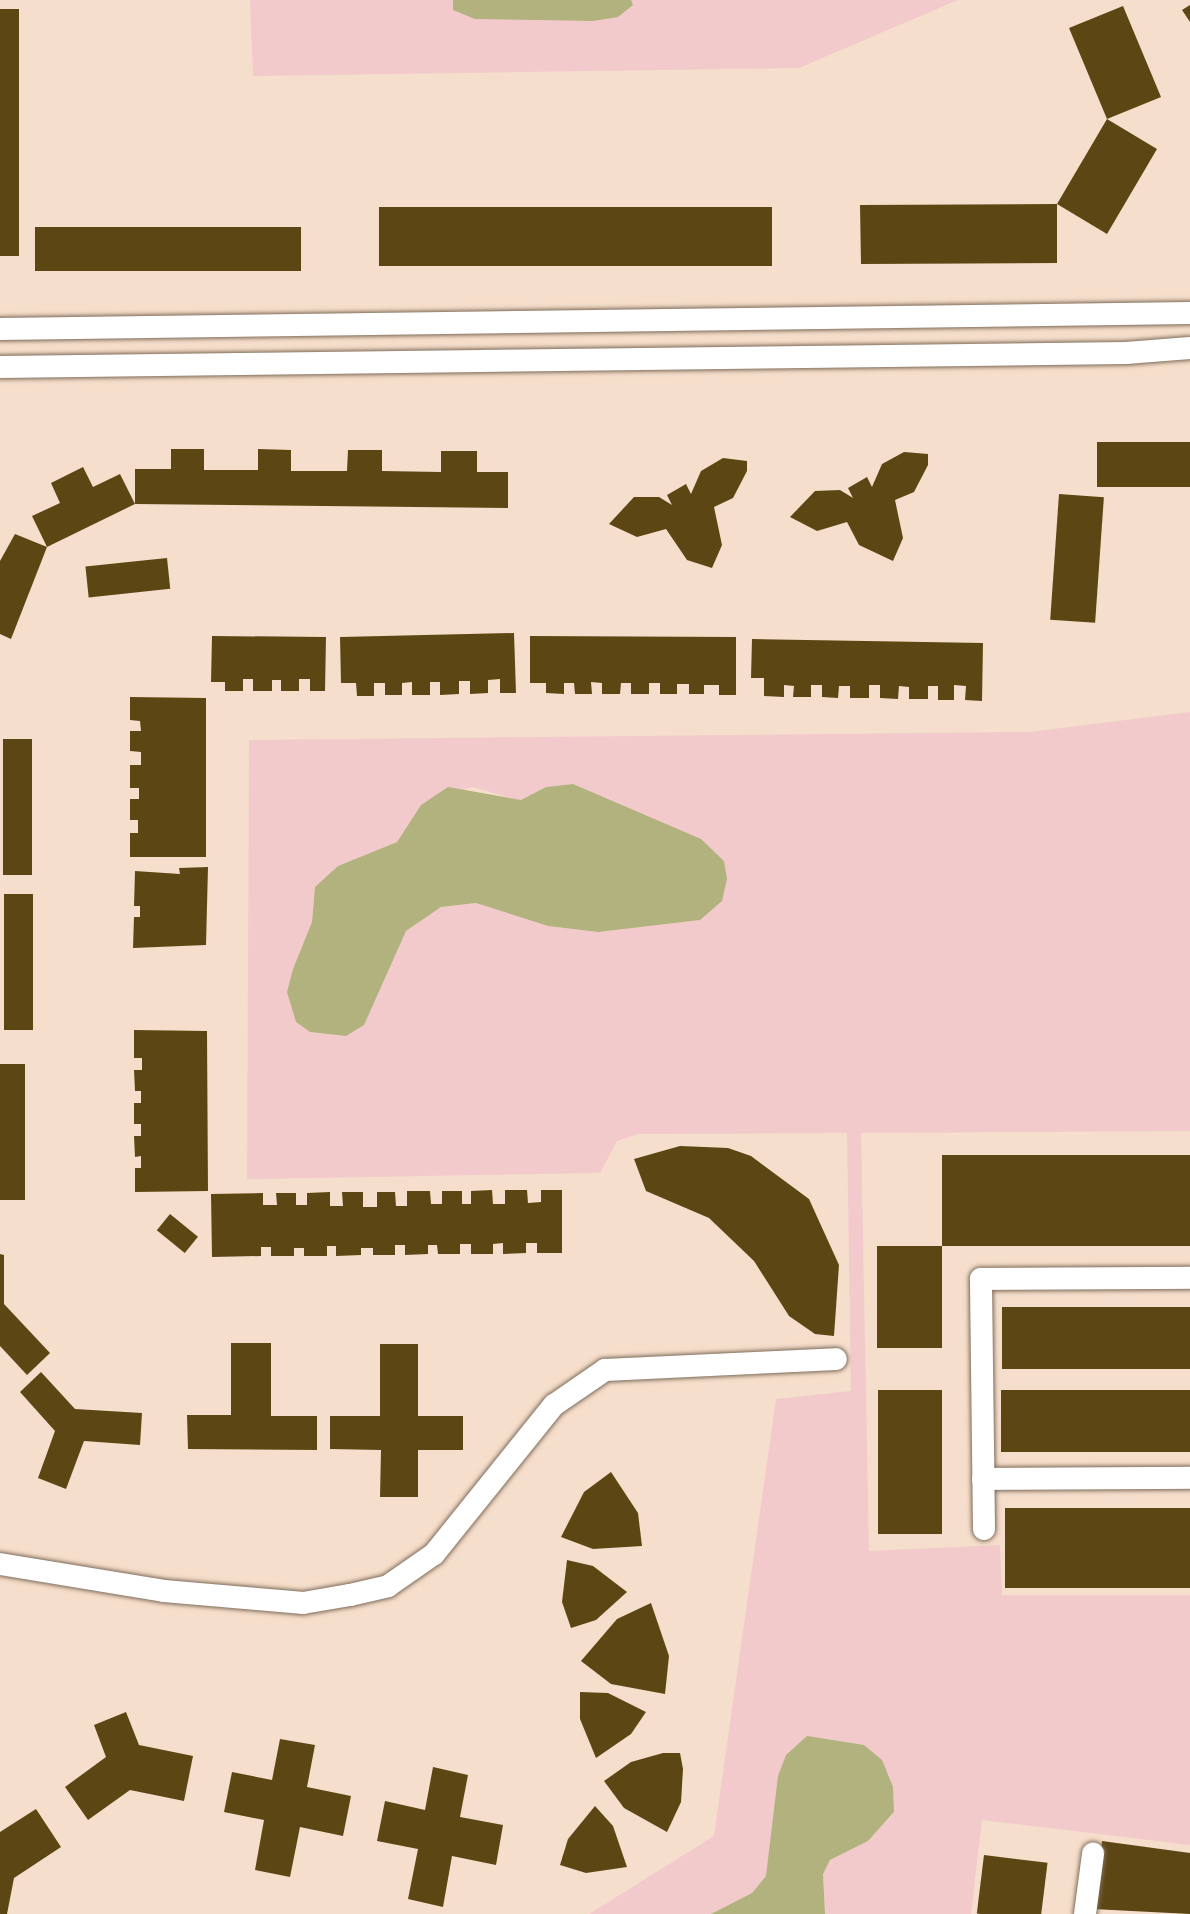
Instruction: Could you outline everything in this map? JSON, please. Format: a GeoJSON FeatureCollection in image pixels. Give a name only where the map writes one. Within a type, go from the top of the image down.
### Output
{"type":"FeatureCollection","features":[{"type":"Feature","properties":{"kind":"street"},"geometry":{"type":"LineString","coordinates":[[0,329],[1190,313]]}},
{"type":"Feature","properties":{"kind":"street"},"geometry":{"type":"LineString","coordinates":[[1023,316],[1023,355]]}},
{"type":"Feature","properties":{"kind":"street"},"geometry":{"type":"LineString","coordinates":[[0,368],[1023,355],[1190,348]]}},
{"type":"Feature","properties":{"kind":"street"},"geometry":{"type":"LineString","coordinates":[[984,1529],[981,1279],[1190,1278]]}},
{"type":"Feature","properties":{"kind":"street"},"geometry":{"type":"LineString","coordinates":[[0,1564],[175,1592],[303,1603],[388,1586],[434,1554],[554,1405],[605,1370],[836,1359]]}},
{"type":"Feature","properties":{"kind":"street"},"geometry":{"type":"LineString","coordinates":[[983,1479],[1190,1478]]}},
{"type":"Feature","properties":{"kind":"street"},"geometry":{"type":"LineString","coordinates":[[1085,1914],[1093,1854]]}},
{"type":"Feature","properties":{"kind":"shaded area"},"geometry":{"type":"Polygon","coordinates":[[[250,0],[453,0],[453,10],[633,5],[631,0],[958,0],[799,68],[253,76],[250,0]]]}},
{"type":"Feature","properties":{"kind":"shaded area"},"geometry":{"type":"Polygon","coordinates":[[[453,0],[631,0],[633,5],[618,17],[593,21],[475,19],[453,10],[453,0]]]}},
{"type":"Feature","properties":{"kind":"shaded area"},"geometry":{"type":"Polygon","coordinates":[[[1190,712],[1190,1131],[861,1133],[869,1551],[1000,1545],[1002,1595],[1190,1595],[1190,1845],[982,1820],[971,1914],[825,1914],[823,1874],[830,1860],[868,1841],[894,1813],[893,1787],[778,1776],[772,1850],[766,1876],[752,1893],[711,1914],[589,1914],[714,1836],[776,1399],[851,1391],[847,1133],[638,1134],[617,1141],[600,1173],[247,1179],[249,740],[1029,732],[1190,712]],[[573,784],[546,787],[521,801],[472,787],[421,805],[397,842],[338,866],[315,887],[312,922],[293,969],[296,1022],[310,1032],[346,1036],[406,931],[441,907],[476,903],[548,926],[598,932],[700,920],[647,818],[573,784]]]}},
{"type":"Feature","properties":{"kind":"shaded area"},"geometry":{"type":"Polygon","coordinates":[[[573,784],[701,839],[724,861],[727,879],[722,901],[700,920],[598,932],[548,926],[476,903],[441,907],[406,931],[364,1025],[346,1036],[310,1032],[296,1022],[287,992],[293,969],[312,922],[315,887],[338,866],[397,842],[421,805],[448,787],[521,800],[546,787],[573,784]]]}},
{"type":"Feature","properties":{"kind":"shaded area"},"geometry":{"type":"Polygon","coordinates":[[[807,1736],[864,1745],[882,1760],[893,1787],[894,1812],[868,1841],[830,1860],[823,1874],[825,1914],[711,1914],[752,1893],[766,1876],[778,1776],[786,1755],[807,1736]]]}},
{"type":"Feature","properties":{"kind":"building"},"geometry":{"type":"Polygon","coordinates":[[[1190,5],[1190,22],[1182,10],[1190,5]]]}},
{"type":"Feature","properties":{"kind":"building"},"geometry":{"type":"Polygon","coordinates":[[[1123,6],[1161,97],[1107,119],[1069,28],[1123,6]]]}},
{"type":"Feature","properties":{"kind":"building"},"geometry":{"type":"Polygon","coordinates":[[[0,9],[19,9],[19,256],[0,256],[0,9]]]}},
{"type":"Feature","properties":{"kind":"building"},"geometry":{"type":"Polygon","coordinates":[[[1107,119],[1157,149],[1107,234],[1057,204],[1107,119]]]}},
{"type":"Feature","properties":{"kind":"building"},"geometry":{"type":"Polygon","coordinates":[[[1057,204],[1057,263],[861,264],[860,205],[1057,204]]]}},
{"type":"Feature","properties":{"kind":"building"},"geometry":{"type":"Polygon","coordinates":[[[379,207],[772,207],[772,266],[379,266],[379,207]]]}},
{"type":"Feature","properties":{"kind":"building"},"geometry":{"type":"Polygon","coordinates":[[[35,227],[301,227],[301,271],[35,271],[35,227]]]}},
{"type":"Feature","properties":{"kind":"building"},"geometry":{"type":"Polygon","coordinates":[[[1097,442],[1190,442],[1190,487],[1097,487],[1097,442]]]}},
{"type":"Feature","properties":{"kind":"building"},"geometry":{"type":"Polygon","coordinates":[[[171,449],[204,449],[204,470],[258,470],[258,449],[291,450],[291,471],[347,471],[348,450],[382,450],[382,471],[441,472],[441,451],[477,451],[477,472],[508,472],[508,508],[135,504],[135,469],[171,469],[171,449]]]}},
{"type":"Feature","properties":{"kind":"building"},"geometry":{"type":"Polygon","coordinates":[[[904,452],[928,454],[928,465],[914,492],[895,500],[903,538],[893,561],[859,545],[847,522],[817,531],[790,517],[815,491],[840,490],[853,498],[848,488],[867,477],[872,487],[882,464],[904,452]]]}},
{"type":"Feature","properties":{"kind":"building"},"geometry":{"type":"Polygon","coordinates":[[[723,458],[747,461],[747,471],[733,498],[714,507],[722,545],[712,568],[687,560],[666,529],[637,537],[609,524],[634,497],[659,497],[672,505],[667,495],[686,484],[691,494],[701,471],[723,458]]]}},
{"type":"Feature","properties":{"kind":"building"},"geometry":{"type":"Polygon","coordinates":[[[83,467],[93,487],[120,474],[135,504],[47,547],[32,516],[60,503],[51,483],[83,467]]]}},
{"type":"Feature","properties":{"kind":"building"},"geometry":{"type":"Polygon","coordinates":[[[1059,494],[1104,497],[1095,623],[1050,620],[1059,494]]]}},
{"type":"Feature","properties":{"kind":"building"},"geometry":{"type":"Polygon","coordinates":[[[15,534],[47,547],[11,639],[0,634],[0,561],[15,534]]]}},
{"type":"Feature","properties":{"kind":"building"},"geometry":{"type":"Polygon","coordinates":[[[167,558],[170,589],[89,597],[85,567],[167,558]]]}},
{"type":"Feature","properties":{"kind":"building"},"geometry":{"type":"Polygon","coordinates":[[[514,633],[516,693],[500,693],[500,679],[488,680],[488,693],[470,694],[470,681],[459,681],[459,694],[440,695],[440,682],[430,682],[430,695],[412,695],[412,682],[402,683],[402,695],[385,695],[385,683],[374,683],[374,696],[357,696],[356,683],[341,683],[340,637],[514,633]]]}},
{"type":"Feature","properties":{"kind":"building"},"geometry":{"type":"Polygon","coordinates":[[[212,636],[326,637],[325,691],[310,691],[310,679],[299,679],[299,691],[281,691],[281,680],[272,680],[272,691],[253,691],[253,679],[243,679],[243,691],[225,691],[225,682],[211,682],[212,636]]]}},
{"type":"Feature","properties":{"kind":"building"},"geometry":{"type":"Polygon","coordinates":[[[530,636],[736,637],[736,695],[719,695],[719,685],[704,685],[704,694],[689,694],[689,684],[677,684],[677,694],[660,694],[660,683],[649,683],[649,694],[631,694],[631,683],[621,683],[620,694],[602,694],[602,683],[591,682],[592,694],[575,694],[574,683],[564,683],[564,694],[546,693],[546,683],[530,683],[530,636]]]}},
{"type":"Feature","properties":{"kind":"building"},"geometry":{"type":"Polygon","coordinates":[[[752,639],[983,643],[982,701],[965,700],[966,686],[954,685],[954,700],[938,700],[938,686],[928,686],[928,699],[909,699],[909,687],[899,686],[898,699],[880,698],[880,685],[869,685],[869,698],[850,698],[850,686],[839,686],[838,698],[822,697],[822,685],[811,685],[811,697],[793,697],[794,686],[784,685],[784,697],[764,696],[764,678],[751,678],[752,639]]]}},
{"type":"Feature","properties":{"kind":"building"},"geometry":{"type":"Polygon","coordinates":[[[130,697],[206,698],[206,857],[130,857],[130,833],[138,833],[138,820],[130,820],[130,799],[139,799],[139,788],[130,788],[130,765],[141,765],[141,752],[130,751],[130,731],[141,731],[140,721],[130,720],[130,697]]]}},
{"type":"Feature","properties":{"kind":"building"},"geometry":{"type":"Polygon","coordinates":[[[3,739],[32,739],[32,875],[3,875],[3,739]]]}},
{"type":"Feature","properties":{"kind":"building"},"geometry":{"type":"Polygon","coordinates":[[[208,867],[206,945],[133,948],[134,917],[140,917],[140,906],[134,906],[135,871],[180,874],[179,868],[208,867]]]}},
{"type":"Feature","properties":{"kind":"building"},"geometry":{"type":"Polygon","coordinates":[[[4,894],[33,894],[33,1030],[4,1030],[4,894]]]}},
{"type":"Feature","properties":{"kind":"building"},"geometry":{"type":"Polygon","coordinates":[[[134,1030],[207,1031],[208,1191],[135,1192],[135,1168],[141,1168],[141,1156],[135,1157],[134,1136],[141,1136],[141,1124],[134,1124],[134,1103],[141,1103],[141,1091],[135,1091],[134,1070],[142,1070],[142,1058],[134,1058],[134,1030]]]}},
{"type":"Feature","properties":{"kind":"building"},"geometry":{"type":"Polygon","coordinates":[[[0,1064],[25,1064],[25,1200],[0,1200],[0,1064]]]}},
{"type":"Feature","properties":{"kind":"building"},"geometry":{"type":"Polygon","coordinates":[[[680,1146],[728,1148],[751,1156],[809,1199],[839,1265],[834,1336],[815,1334],[789,1316],[754,1261],[709,1218],[646,1191],[634,1159],[680,1146]]]}},
{"type":"Feature","properties":{"kind":"building"},"geometry":{"type":"Polygon","coordinates":[[[942,1155],[1190,1155],[1190,1246],[942,1246],[942,1155]]]}},
{"type":"Feature","properties":{"kind":"building"},"geometry":{"type":"Polygon","coordinates":[[[492,1190],[493,1204],[505,1204],[505,1190],[527,1190],[528,1203],[541,1202],[541,1190],[562,1190],[562,1253],[537,1253],[537,1243],[526,1243],[526,1253],[503,1254],[503,1243],[493,1244],[493,1254],[471,1254],[471,1244],[460,1244],[460,1254],[438,1254],[437,1245],[428,1245],[428,1254],[405,1255],[405,1245],[395,1245],[395,1255],[373,1255],[373,1248],[361,1248],[361,1255],[336,1256],[336,1246],[327,1246],[327,1256],[304,1256],[304,1248],[294,1248],[294,1256],[271,1256],[271,1247],[261,1247],[261,1256],[212,1257],[211,1194],[263,1193],[263,1205],[277,1205],[276,1193],[296,1193],[296,1205],[307,1205],[307,1193],[330,1192],[330,1206],[343,1206],[342,1192],[363,1192],[363,1207],[377,1207],[377,1192],[395,1192],[396,1206],[407,1206],[407,1191],[430,1191],[431,1204],[442,1204],[442,1191],[462,1191],[462,1204],[471,1204],[471,1191],[492,1190]]]}},
{"type":"Feature","properties":{"kind":"building"},"geometry":{"type":"Polygon","coordinates":[[[170,1214],[198,1237],[185,1253],[157,1230],[170,1214]]]}},
{"type":"Feature","properties":{"kind":"building"},"geometry":{"type":"Polygon","coordinates":[[[877,1246],[942,1246],[942,1348],[877,1348],[877,1246]]]}},
{"type":"Feature","properties":{"kind":"building"},"geometry":{"type":"Polygon","coordinates":[[[0,1254],[4,1255],[4,1304],[50,1353],[27,1375],[0,1346],[0,1254]]]}},
{"type":"Feature","properties":{"kind":"building"},"geometry":{"type":"Polygon","coordinates":[[[1002,1307],[1190,1307],[1190,1369],[1002,1369],[1002,1307]]]}},
{"type":"Feature","properties":{"kind":"building"},"geometry":{"type":"Polygon","coordinates":[[[231,1343],[271,1343],[271,1416],[317,1416],[317,1450],[188,1449],[187,1415],[231,1415],[231,1343]]]}},
{"type":"Feature","properties":{"kind":"building"},"geometry":{"type":"Polygon","coordinates":[[[380,1344],[418,1344],[418,1416],[463,1416],[463,1450],[418,1450],[418,1497],[380,1497],[381,1450],[330,1449],[330,1416],[380,1416],[380,1344]]]}},
{"type":"Feature","properties":{"kind":"building"},"geometry":{"type":"Polygon","coordinates":[[[41,1372],[75,1409],[142,1413],[140,1445],[84,1441],[66,1489],[38,1478],[55,1431],[20,1392],[41,1372]]]}},
{"type":"Feature","properties":{"kind":"building"},"geometry":{"type":"Polygon","coordinates":[[[878,1390],[942,1390],[942,1534],[878,1534],[878,1390]]]}},
{"type":"Feature","properties":{"kind":"building"},"geometry":{"type":"Polygon","coordinates":[[[1001,1390],[1190,1390],[1190,1452],[1001,1452],[1001,1390]]]}},
{"type":"Feature","properties":{"kind":"building"},"geometry":{"type":"Polygon","coordinates":[[[611,1472],[638,1513],[642,1546],[593,1549],[561,1537],[584,1492],[611,1472]]]}},
{"type":"Feature","properties":{"kind":"building"},"geometry":{"type":"Polygon","coordinates":[[[1005,1508],[1190,1508],[1190,1588],[1005,1588],[1005,1508]]]}},
{"type":"Feature","properties":{"kind":"building"},"geometry":{"type":"Polygon","coordinates":[[[567,1560],[593,1566],[627,1592],[596,1620],[571,1628],[562,1602],[567,1560]]]}},
{"type":"Feature","properties":{"kind":"building"},"geometry":{"type":"Polygon","coordinates":[[[651,1603],[669,1656],[665,1694],[611,1684],[581,1661],[617,1619],[651,1603]]]}},
{"type":"Feature","properties":{"kind":"building"},"geometry":{"type":"Polygon","coordinates":[[[580,1692],[608,1693],[646,1712],[631,1734],[596,1758],[580,1719],[580,1692]]]}},
{"type":"Feature","properties":{"kind":"building"},"geometry":{"type":"Polygon","coordinates":[[[126,1712],[139,1745],[193,1756],[184,1801],[130,1790],[88,1820],[65,1787],[106,1757],[94,1725],[126,1712]]]}},
{"type":"Feature","properties":{"kind":"building"},"geometry":{"type":"Polygon","coordinates":[[[280,1739],[315,1745],[307,1787],[351,1796],[343,1836],[300,1827],[290,1877],[255,1870],[264,1820],[224,1812],[232,1772],[272,1780],[280,1739]]]}},
{"type":"Feature","properties":{"kind":"building"},"geometry":{"type":"Polygon","coordinates":[[[663,1753],[680,1753],[683,1769],[681,1802],[667,1832],[624,1808],[604,1781],[631,1762],[663,1753]]]}},
{"type":"Feature","properties":{"kind":"building"},"geometry":{"type":"Polygon","coordinates":[[[433,1767],[468,1775],[460,1817],[503,1825],[496,1865],[452,1856],[443,1907],[408,1899],[418,1849],[377,1841],[385,1801],[425,1810],[433,1767]]]}},
{"type":"Feature","properties":{"kind":"building"},"geometry":{"type":"Polygon","coordinates":[[[595,1806],[613,1826],[627,1867],[586,1873],[560,1865],[568,1839],[595,1806]]]}},
{"type":"Feature","properties":{"kind":"building"},"geometry":{"type":"Polygon","coordinates":[[[36,1809],[61,1847],[14,1878],[7,1914],[0,1914],[0,1832],[36,1809]]]}},
{"type":"Feature","properties":{"kind":"building"},"geometry":{"type":"Polygon","coordinates":[[[1102,1841],[1190,1853],[1190,1914],[1093,1909],[1102,1841]]]}},
{"type":"Feature","properties":{"kind":"building"},"geometry":{"type":"Polygon","coordinates":[[[984,1855],[1048,1863],[1041,1914],[977,1914],[984,1855]]]}}]}
